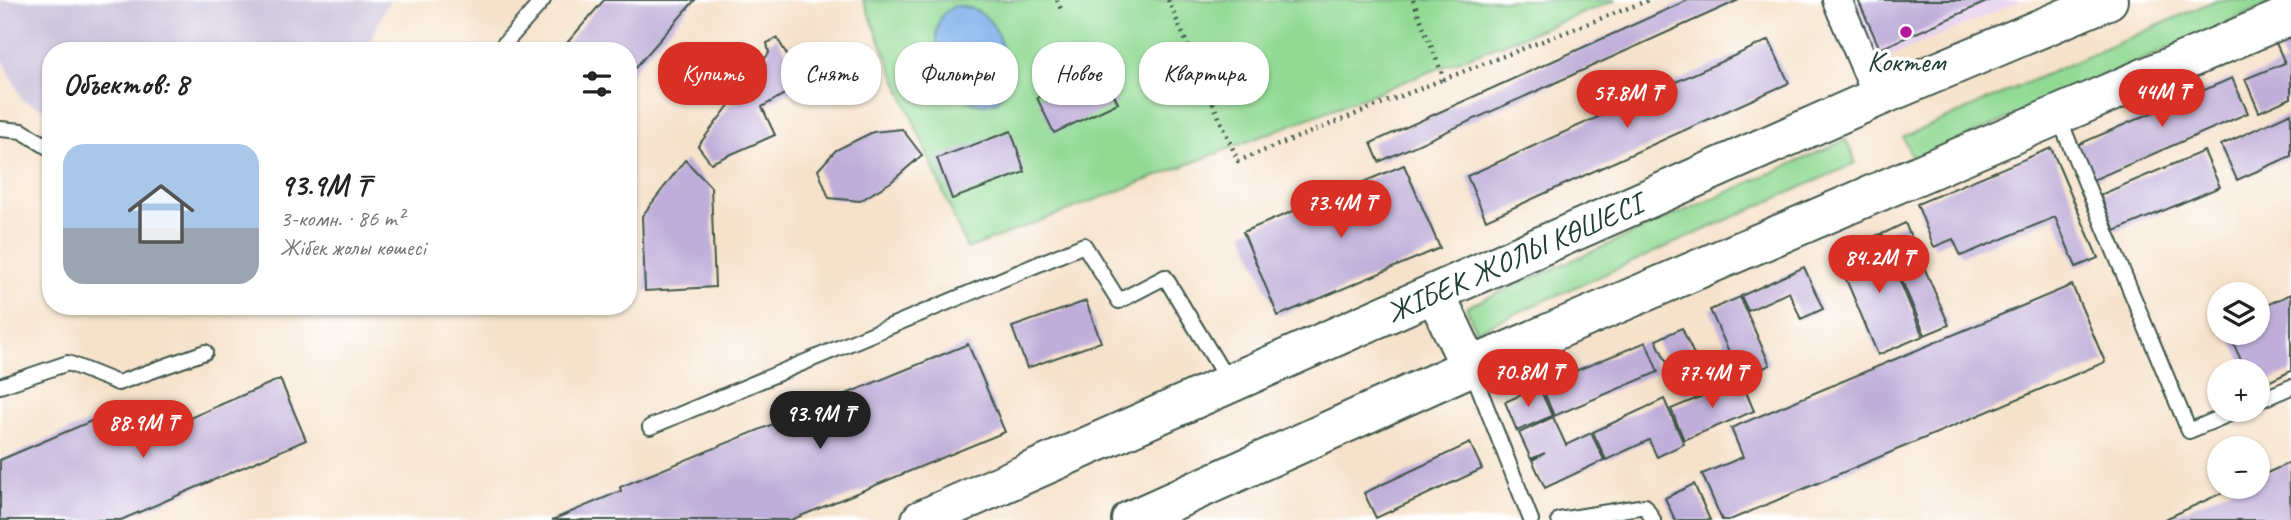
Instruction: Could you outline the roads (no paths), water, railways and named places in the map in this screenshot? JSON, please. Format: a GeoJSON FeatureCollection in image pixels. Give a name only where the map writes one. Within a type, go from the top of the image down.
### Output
{"type":"FeatureCollection","features":[{"type":"Feature","properties":{"kind":"main road","name":"ЖІБЕК ЖОЛЫ КӨШЕСІ"},"geometry":{"type":"LineString","coordinates":[[921,520],[1878,97],[2108,0]]}},
{"type":"Feature","properties":{"kind":"main road"},"geometry":{"type":"LineString","coordinates":[[1131,520],[1172,512],[1470,367],[2291,15]]}},
{"type":"Feature","properties":{"kind":"main road"},"geometry":{"type":"LineString","coordinates":[[1435,293],[1470,367]]}},
{"type":"Feature","properties":{"kind":"street"},"geometry":{"type":"LineString","coordinates":[[1837,0],[1878,97]]}},
{"type":"Feature","properties":{"kind":"lane"},"geometry":{"type":"LineString","coordinates":[[506,42],[543,0]]}},
{"type":"Feature","properties":{"kind":"lane"},"geometry":{"type":"LineString","coordinates":[[2057,114],[2189,431],[2210,422]]}},
{"type":"Feature","properties":{"kind":"lane"},"geometry":{"type":"LineString","coordinates":[[0,129],[22,131],[42,143]]}},
{"type":"Feature","properties":{"kind":"lane"},"geometry":{"type":"LineString","coordinates":[[650,427],[1084,245],[1119,301],[1166,277],[1230,384]]}},
{"type":"Feature","properties":{"kind":"lane"},"geometry":{"type":"LineString","coordinates":[[0,386],[68,363],[118,383],[205,352]]}},
{"type":"Feature","properties":{"kind":"lane"},"geometry":{"type":"LineString","coordinates":[[1470,367],[1531,520]]}},
{"type":"Feature","properties":{"kind":"lane"},"geometry":{"type":"LineString","coordinates":[[2270,396],[2291,387]]}},
{"type":"Feature","properties":{"kind":"lane"},"geometry":{"type":"LineString","coordinates":[[1559,520],[1645,506],[1653,520]]}},
{"type":"Feature","properties":{"kind":"water"},"geometry":{"type":"Polygon","coordinates":[[[954,6],[970,8],[988,20],[1000,42],[937,42],[937,28],[942,16],[954,6]]]}},
{"type":"Feature","properties":{"kind":"place","name":"Коктем"},"geometry":{"type":"Point","coordinates":[1906,32]}}]}
